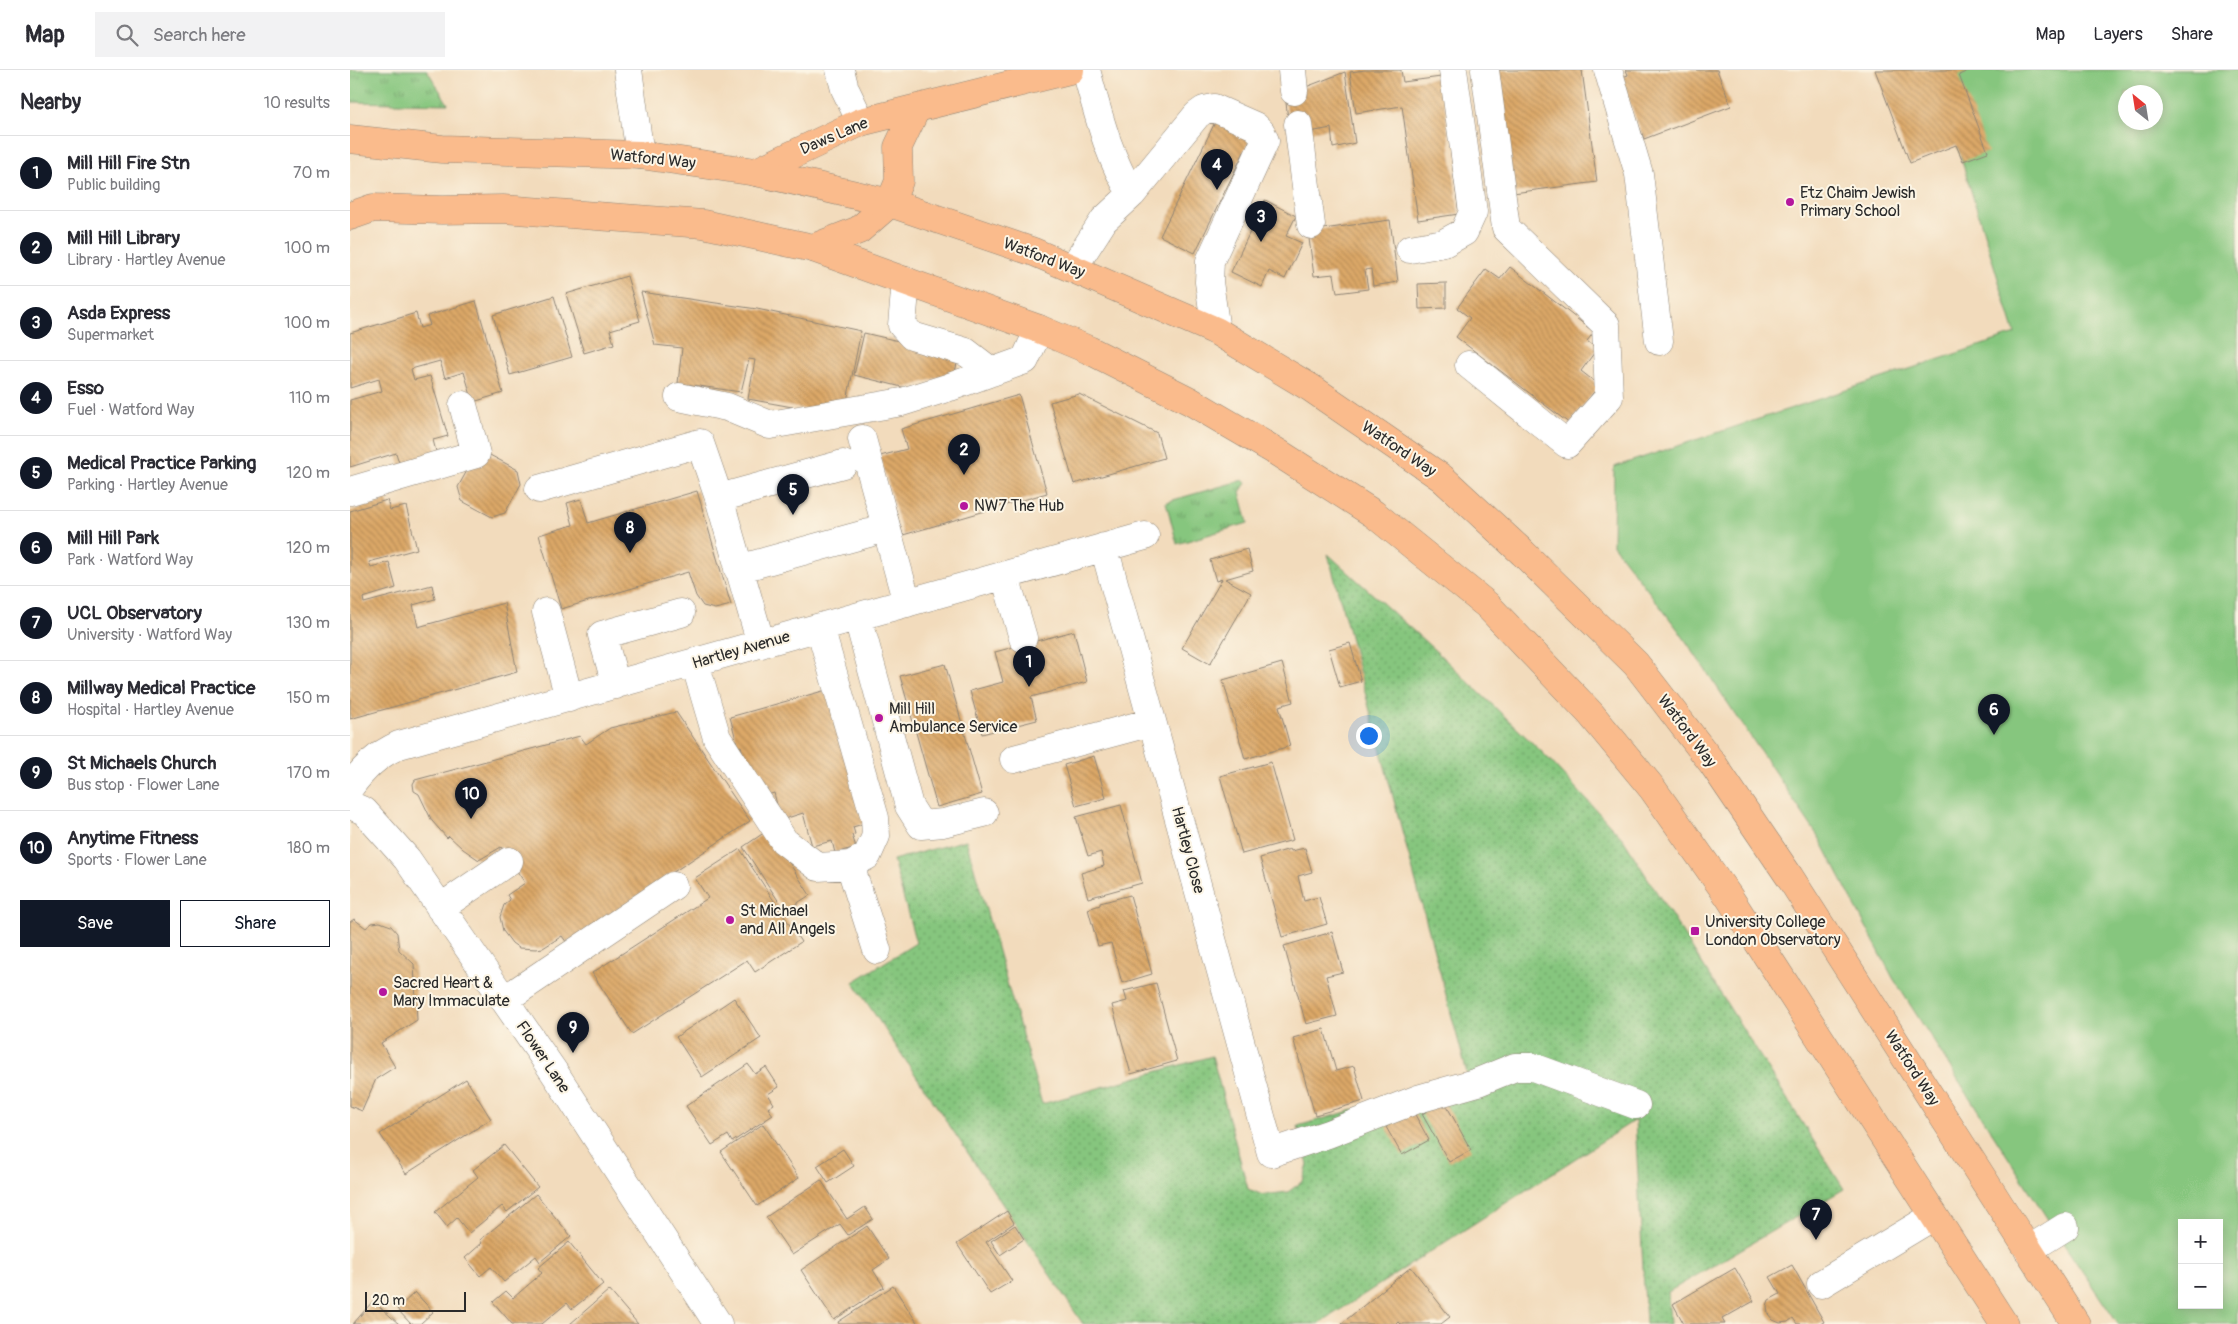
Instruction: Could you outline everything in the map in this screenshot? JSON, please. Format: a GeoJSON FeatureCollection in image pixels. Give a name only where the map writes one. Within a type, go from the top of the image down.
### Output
{"type":"FeatureCollection","features":[{"type":"Feature","properties":{"kind":"main road","name":"Daws Lane"},"geometry":{"type":"LineString","coordinates":[[756,172],[861,122],[1070,70]]}},
{"type":"Feature","properties":{"kind":"main road"},"geometry":{"type":"LineString","coordinates":[[813,248],[859,230],[890,203],[899,181],[898,147],[916,109]]}},
{"type":"Feature","properties":{"kind":"main road","name":"Watford Way"},"geometry":{"type":"LineString","coordinates":[[350,139],[442,149],[640,155],[756,172],[890,203],[1073,268],[1216,331],[1311,388],[1442,478],[1636,664],[1713,764],[1788,876],[2076,1324]]}},
{"type":"Feature","properties":{"kind":"main road"},"geometry":{"type":"LineString","coordinates":[[350,216],[373,208],[442,210],[503,208],[703,224],[813,248],[1039,329],[1089,350],[1190,400],[1277,452],[1374,514],[1487,605],[1590,713],[1652,788],[1729,897],[2004,1324]]}},
{"type":"Feature","properties":{"kind":"street"},"geometry":{"type":"LineString","coordinates":[[628,70],[640,155]]}},
{"type":"Feature","properties":{"kind":"street"},"geometry":{"type":"LineString","coordinates":[[840,70],[845,89],[861,122]]}},
{"type":"Feature","properties":{"kind":"street"},"geometry":{"type":"LineString","coordinates":[[1086,70],[1112,157],[1120,176],[1132,194]]}},
{"type":"Feature","properties":{"kind":"street"},"geometry":{"type":"LineString","coordinates":[[1410,249],[1444,243],[1464,232],[1473,212],[1453,70]]}},
{"type":"Feature","properties":{"kind":"street"},"geometry":{"type":"LineString","coordinates":[[1469,365],[1567,444],[1609,398],[1606,325],[1506,228],[1485,70]]}},
{"type":"Feature","properties":{"kind":"street"},"geometry":{"type":"LineString","coordinates":[[1608,70],[1639,174],[1659,341]]}},
{"type":"Feature","properties":{"kind":"street"},"geometry":{"type":"LineString","coordinates":[[1073,268],[1104,220],[1132,194],[1177,138],[1204,110],[1214,108],[1255,126],[1261,132],[1265,141],[1210,261],[1209,282],[1216,331]]}},
{"type":"Feature","properties":{"kind":"street"},"geometry":{"type":"LineString","coordinates":[[1298,124],[1311,225]]}},
{"type":"Feature","properties":{"kind":"street"},"geometry":{"type":"LineString","coordinates":[[906,281],[902,325],[912,336],[966,352],[992,372]]}},
{"type":"Feature","properties":{"kind":"street"},"geometry":{"type":"LineString","coordinates":[[678,397],[727,407],[770,425],[902,402],[950,388],[1025,360],[1039,329]]}},
{"type":"Feature","properties":{"kind":"street"},"geometry":{"type":"LineString","coordinates":[[350,491],[476,454],[463,405]]}},
{"type":"Feature","properties":{"kind":"street"},"geometry":{"type":"LineString","coordinates":[[862,438],[907,604]]}},
{"type":"Feature","properties":{"kind":"street"},"geometry":{"type":"LineString","coordinates":[[539,489],[700,443],[719,498],[761,644]]}},
{"type":"Feature","properties":{"kind":"street"},"geometry":{"type":"LineString","coordinates":[[719,498],[843,464]]}},
{"type":"Feature","properties":{"kind":"street"},"geometry":{"type":"LineString","coordinates":[[738,569],[869,533]]}},
{"type":"Feature","properties":{"kind":"street","name":"Hartley Avenue"},"geometry":{"type":"LineString","coordinates":[[350,787],[366,766],[385,751],[399,745],[858,618],[1145,536]]}},
{"type":"Feature","properties":{"kind":"street","name":"Hartley Close"},"geometry":{"type":"LineString","coordinates":[[1104,547],[1271,1153],[1418,1099],[1478,1082],[1515,1067],[1533,1067],[1636,1106]]}},
{"type":"Feature","properties":{"kind":"street"},"geometry":{"type":"LineString","coordinates":[[1005,576],[1023,638]]}},
{"type":"Feature","properties":{"kind":"street"},"geometry":{"type":"LineString","coordinates":[[546,612],[569,698]]}},
{"type":"Feature","properties":{"kind":"street"},"geometry":{"type":"LineString","coordinates":[[616,685],[602,636],[682,612]]}},
{"type":"Feature","properties":{"kind":"street"},"geometry":{"type":"LineString","coordinates":[[858,618],[909,806],[921,825],[943,823],[984,813]]}},
{"type":"Feature","properties":{"kind":"street"},"geometry":{"type":"LineString","coordinates":[[696,663],[717,738],[784,841],[818,867],[850,865],[867,856],[876,836],[875,818],[820,628]]}},
{"type":"Feature","properties":{"kind":"street"},"geometry":{"type":"LineString","coordinates":[[1014,759],[1152,722]]}},
{"type":"Feature","properties":{"kind":"street","name":"Flower Lane"},"geometry":{"type":"LineString","coordinates":[[350,805],[364,812],[407,859],[554,1072],[718,1324]]}},
{"type":"Feature","properties":{"kind":"street"},"geometry":{"type":"LineString","coordinates":[[440,908],[509,861]]}},
{"type":"Feature","properties":{"kind":"street"},"geometry":{"type":"LineString","coordinates":[[850,865],[877,950]]}},
{"type":"Feature","properties":{"kind":"street"},"geometry":{"type":"LineString","coordinates":[[504,1000],[673,886]]}},
{"type":"Feature","properties":{"kind":"street"},"geometry":{"type":"LineString","coordinates":[[1821,1284],[1934,1216]]}},
{"type":"Feature","properties":{"kind":"street"},"geometry":{"type":"LineString","coordinates":[[2028,1250],[2065,1227]]}},
{"type":"Feature","properties":{"kind":"green space"},"geometry":{"type":"Polygon","coordinates":[[[350,70],[427,70],[448,104],[350,102],[350,70]]]}},
{"type":"Feature","properties":{"kind":"green space"},"geometry":{"type":"Polygon","coordinates":[[[1934,70],[2238,70],[2238,1324],[2118,1324],[2063,1243],[1893,978],[1820,839],[1679,631],[1613,545],[1614,467],[2015,334],[1934,70]]]}},
{"type":"Feature","properties":{"kind":"green space"},"geometry":{"type":"Polygon","coordinates":[[[1243,480],[1246,483],[1240,492],[1248,523],[1177,544],[1166,502],[1243,480]]]}},
{"type":"Feature","properties":{"kind":"green space"},"geometry":{"type":"Polygon","coordinates":[[[1328,554],[1439,654],[1545,755],[1623,839],[1844,1189],[1668,1292],[1670,1324],[1646,1324],[1635,1120],[1318,1324],[1083,1324],[853,982],[916,943],[893,860],[966,840],[1042,1104],[1212,1056],[1248,1189],[1263,1195],[1288,1192],[1303,1181],[1308,1165],[1298,1126],[1468,1077],[1328,554]]]}},
{"type":"Feature","properties":{"kind":"building"},"geometry":{"type":"Polygon","coordinates":[[[1401,70],[1403,82],[1441,77],[1459,214],[1418,220],[1402,106],[1356,113],[1350,72],[1401,70]]]}},
{"type":"Feature","properties":{"kind":"building"},"geometry":{"type":"Polygon","coordinates":[[[1497,70],[1582,70],[1597,182],[1513,193],[1497,70]]]}},
{"type":"Feature","properties":{"kind":"building"},"geometry":{"type":"Polygon","coordinates":[[[1626,70],[1717,70],[1731,106],[1644,139],[1620,78],[1628,75],[1626,70]]]}},
{"type":"Feature","properties":{"kind":"building"},"geometry":{"type":"Polygon","coordinates":[[[1875,70],[1970,70],[1959,75],[1988,152],[1963,161],[1956,145],[1910,163],[1875,70]]]}},
{"type":"Feature","properties":{"kind":"building"},"geometry":{"type":"Polygon","coordinates":[[[1345,72],[1355,143],[1333,148],[1331,128],[1310,132],[1289,127],[1285,95],[1345,72]]]}},
{"type":"Feature","properties":{"kind":"building"},"geometry":{"type":"Polygon","coordinates":[[[1220,112],[1255,129],[1195,253],[1160,236],[1220,112]]]}},
{"type":"Feature","properties":{"kind":"building"},"geometry":{"type":"Polygon","coordinates":[[[1265,200],[1296,216],[1286,236],[1302,243],[1285,279],[1269,271],[1262,287],[1231,272],[1265,200]]]}},
{"type":"Feature","properties":{"kind":"building"},"geometry":{"type":"Polygon","coordinates":[[[1390,220],[1398,282],[1373,286],[1371,269],[1365,270],[1368,289],[1337,293],[1334,274],[1314,276],[1308,231],[1390,220]]]}},
{"type":"Feature","properties":{"kind":"building"},"geometry":{"type":"Polygon","coordinates":[[[1510,267],[1594,332],[1587,341],[1597,349],[1581,371],[1599,385],[1570,424],[1456,337],[1470,318],[1457,308],[1486,269],[1500,279],[1510,267]]]}},
{"type":"Feature","properties":{"kind":"building"},"geometry":{"type":"Polygon","coordinates":[[[627,276],[640,321],[610,330],[614,344],[584,353],[566,294],[627,276]]]}},
{"type":"Feature","properties":{"kind":"building"},"geometry":{"type":"Polygon","coordinates":[[[1446,283],[1446,308],[1419,309],[1418,284],[1446,283]]]}},
{"type":"Feature","properties":{"kind":"building"},"geometry":{"type":"Polygon","coordinates":[[[641,292],[757,309],[861,331],[846,406],[809,410],[748,399],[755,360],[749,359],[741,392],[678,383],[682,348],[655,345],[641,292]]]}},
{"type":"Feature","properties":{"kind":"building"},"geometry":{"type":"Polygon","coordinates":[[[554,296],[572,357],[510,375],[493,315],[554,296]]]}},
{"type":"Feature","properties":{"kind":"building"},"geometry":{"type":"Polygon","coordinates":[[[476,301],[503,393],[473,402],[464,372],[445,378],[440,361],[411,369],[414,380],[430,376],[448,436],[433,440],[438,459],[401,469],[396,453],[350,467],[350,400],[382,391],[379,379],[350,388],[350,333],[416,313],[420,328],[430,325],[427,316],[476,301]]]}},
{"type":"Feature","properties":{"kind":"building"},"geometry":{"type":"Polygon","coordinates":[[[864,333],[959,355],[955,372],[906,388],[854,375],[864,333]]]}},
{"type":"Feature","properties":{"kind":"building"},"geometry":{"type":"Polygon","coordinates":[[[1079,394],[1157,433],[1164,458],[1074,484],[1050,402],[1079,394]]]}},
{"type":"Feature","properties":{"kind":"building"},"geometry":{"type":"Polygon","coordinates":[[[1019,395],[1047,493],[903,535],[880,456],[907,449],[901,429],[1019,395]]]}},
{"type":"Feature","properties":{"kind":"building"},"geometry":{"type":"Polygon","coordinates":[[[488,454],[518,470],[521,484],[505,513],[492,517],[462,501],[458,487],[474,458],[488,454]]]}},
{"type":"Feature","properties":{"kind":"building"},"geometry":{"type":"Polygon","coordinates":[[[697,491],[731,605],[715,609],[703,606],[696,596],[688,572],[561,609],[539,535],[573,525],[567,503],[581,499],[588,523],[697,491]]]}},
{"type":"Feature","properties":{"kind":"building"},"geometry":{"type":"Polygon","coordinates":[[[387,500],[390,510],[406,506],[417,549],[369,562],[371,567],[389,562],[396,588],[363,598],[364,603],[432,585],[435,599],[413,605],[418,627],[504,603],[517,672],[350,719],[350,511],[387,500]]]}},
{"type":"Feature","properties":{"kind":"building"},"geometry":{"type":"Polygon","coordinates":[[[1247,549],[1253,571],[1225,579],[1251,593],[1210,664],[1182,648],[1222,579],[1216,581],[1210,560],[1247,549]]]}},
{"type":"Feature","properties":{"kind":"building"},"geometry":{"type":"Polygon","coordinates":[[[1074,631],[1087,682],[1031,697],[1037,720],[982,734],[970,691],[1003,682],[995,652],[1074,631]]]}},
{"type":"Feature","properties":{"kind":"building"},"geometry":{"type":"Polygon","coordinates":[[[1350,643],[1361,681],[1340,687],[1329,649],[1350,643]]]}},
{"type":"Feature","properties":{"kind":"building"},"geometry":{"type":"Polygon","coordinates":[[[1282,663],[1293,702],[1279,706],[1290,746],[1245,759],[1223,680],[1282,663]]]}},
{"type":"Feature","properties":{"kind":"building"},"geometry":{"type":"Polygon","coordinates":[[[945,664],[982,794],[937,807],[900,676],[945,664]]]}},
{"type":"Feature","properties":{"kind":"building"},"geometry":{"type":"Polygon","coordinates":[[[830,689],[866,823],[853,827],[855,834],[852,835],[856,847],[835,853],[832,841],[812,846],[803,813],[781,820],[774,793],[764,796],[748,773],[741,746],[738,747],[730,717],[830,689]]]}},
{"type":"Feature","properties":{"kind":"building"},"geometry":{"type":"Polygon","coordinates":[[[676,712],[750,821],[567,943],[562,936],[543,948],[519,948],[512,943],[503,931],[500,917],[504,905],[510,900],[507,895],[525,883],[501,847],[479,860],[449,836],[447,838],[432,821],[419,794],[414,791],[413,784],[415,780],[580,736],[586,744],[610,728],[676,712]]]}},
{"type":"Feature","properties":{"kind":"building"},"geometry":{"type":"Polygon","coordinates":[[[1094,756],[1106,798],[1076,806],[1064,765],[1094,756]]]}},
{"type":"Feature","properties":{"kind":"building"},"geometry":{"type":"Polygon","coordinates":[[[1271,762],[1293,840],[1242,854],[1220,776],[1271,762]]]}},
{"type":"Feature","properties":{"kind":"building"},"geometry":{"type":"Polygon","coordinates":[[[1121,805],[1142,883],[1088,898],[1081,873],[1104,866],[1101,852],[1088,856],[1076,817],[1121,805]]]}},
{"type":"Feature","properties":{"kind":"building"},"geometry":{"type":"Polygon","coordinates":[[[768,830],[810,895],[785,911],[743,847],[768,830]]]}},
{"type":"Feature","properties":{"kind":"building"},"geometry":{"type":"Polygon","coordinates":[[[1305,848],[1312,872],[1298,876],[1304,901],[1319,897],[1327,924],[1282,937],[1260,858],[1290,849],[1291,851],[1305,848]]]}},
{"type":"Feature","properties":{"kind":"building","name":"St Michael and All Angels"},"geometry":{"type":"Polygon","coordinates":[[[740,849],[801,942],[755,972],[747,960],[632,1034],[592,973],[708,898],[695,878],[740,849]]]}},
{"type":"Feature","properties":{"kind":"building"},"geometry":{"type":"Polygon","coordinates":[[[1130,895],[1152,974],[1122,983],[1111,943],[1098,946],[1088,909],[1100,905],[1100,903],[1130,895]]]}},
{"type":"Feature","properties":{"kind":"building","name":"Sacred Heart & Mary Immaculate"},"geometry":{"type":"Polygon","coordinates":[[[354,919],[366,928],[372,923],[380,922],[391,926],[397,933],[399,950],[414,964],[417,1020],[381,1043],[395,1067],[376,1079],[362,1111],[350,1106],[350,922],[354,919]]]}},
{"type":"Feature","properties":{"kind":"building"},"geometry":{"type":"Polygon","coordinates":[[[1332,932],[1343,972],[1326,976],[1337,1016],[1306,1024],[1284,946],[1332,932]]]}},
{"type":"Feature","properties":{"kind":"building"},"geometry":{"type":"Polygon","coordinates":[[[1156,983],[1177,1061],[1131,1074],[1112,1005],[1127,1001],[1124,991],[1156,983]]]}},
{"type":"Feature","properties":{"kind":"building"},"geometry":{"type":"Polygon","coordinates":[[[734,998],[761,1038],[702,1077],[676,1037],[734,998]]]}},
{"type":"Feature","properties":{"kind":"building"},"geometry":{"type":"Polygon","coordinates":[[[1324,1029],[1336,1071],[1354,1066],[1364,1101],[1315,1115],[1293,1038],[1324,1029]]]}},
{"type":"Feature","properties":{"kind":"building"},"geometry":{"type":"Polygon","coordinates":[[[748,1064],[755,1074],[766,1067],[779,1087],[768,1094],[774,1104],[768,1108],[773,1115],[732,1142],[728,1135],[712,1145],[686,1106],[748,1064]]]}},
{"type":"Feature","properties":{"kind":"building"},"geometry":{"type":"Polygon","coordinates":[[[466,1079],[491,1119],[406,1174],[380,1134],[466,1079]]]}},
{"type":"Feature","properties":{"kind":"building"},"geometry":{"type":"Polygon","coordinates":[[[1444,1101],[1471,1150],[1449,1162],[1422,1114],[1444,1101]]]}},
{"type":"Feature","properties":{"kind":"building"},"geometry":{"type":"Polygon","coordinates":[[[1413,1111],[1429,1140],[1402,1155],[1386,1127],[1413,1111]]]}},
{"type":"Feature","properties":{"kind":"building"},"geometry":{"type":"Polygon","coordinates":[[[763,1124],[799,1178],[757,1206],[721,1152],[763,1124]]]}},
{"type":"Feature","properties":{"kind":"building"},"geometry":{"type":"Polygon","coordinates":[[[504,1145],[538,1187],[507,1212],[502,1206],[469,1233],[457,1218],[447,1227],[435,1212],[478,1177],[473,1170],[504,1145]]]}},
{"type":"Feature","properties":{"kind":"building"},"geometry":{"type":"Polygon","coordinates":[[[843,1149],[854,1166],[828,1183],[817,1166],[843,1149]]]}},
{"type":"Feature","properties":{"kind":"building"},"geometry":{"type":"Polygon","coordinates":[[[821,1180],[847,1219],[865,1207],[873,1219],[848,1235],[840,1224],[792,1255],[766,1217],[821,1180]]]}},
{"type":"Feature","properties":{"kind":"building"},"geometry":{"type":"Polygon","coordinates":[[[536,1194],[571,1236],[540,1262],[536,1256],[504,1282],[491,1267],[480,1276],[465,1258],[482,1243],[480,1240],[536,1194]]]}},
{"type":"Feature","properties":{"kind":"building"},"geometry":{"type":"Polygon","coordinates":[[[1007,1211],[1014,1223],[986,1242],[1012,1281],[990,1294],[957,1244],[1007,1211]]]}},
{"type":"Feature","properties":{"kind":"building"},"geometry":{"type":"Polygon","coordinates":[[[1015,1225],[1024,1239],[1000,1255],[991,1241],[1015,1225]]]}},
{"type":"Feature","properties":{"kind":"building"},"geometry":{"type":"Polygon","coordinates":[[[867,1226],[889,1259],[873,1270],[884,1287],[834,1320],[801,1270],[867,1226]]]}},
{"type":"Feature","properties":{"kind":"building"},"geometry":{"type":"Polygon","coordinates":[[[569,1242],[603,1284],[572,1309],[567,1303],[542,1324],[512,1324],[493,1302],[506,1291],[513,1298],[542,1273],[538,1268],[569,1242]]]}},
{"type":"Feature","properties":{"kind":"building"},"geometry":{"type":"Polygon","coordinates":[[[1792,1265],[1824,1322],[1820,1324],[1797,1324],[1793,1318],[1788,1322],[1780,1323],[1773,1320],[1768,1314],[1767,1306],[1769,1300],[1780,1294],[1770,1277],[1792,1265]]]}},
{"type":"Feature","properties":{"kind":"building"},"geometry":{"type":"Polygon","coordinates":[[[1411,1267],[1450,1317],[1441,1324],[1400,1324],[1398,1322],[1396,1324],[1341,1324],[1411,1267]]]}},
{"type":"Feature","properties":{"kind":"building"},"geometry":{"type":"Polygon","coordinates":[[[1735,1268],[1754,1301],[1722,1319],[1725,1324],[1684,1324],[1673,1304],[1735,1268]]]}},
{"type":"Feature","properties":{"kind":"building"},"geometry":{"type":"Polygon","coordinates":[[[893,1286],[918,1324],[839,1324],[838,1322],[893,1286]]]}},
{"type":"Feature","properties":{"kind":"building"},"geometry":{"type":"Polygon","coordinates":[[[609,1290],[638,1324],[570,1324],[609,1290]]]}},
{"type":"Feature","properties":{"kind":"building"},"geometry":{"type":"Polygon","coordinates":[[[415,1292],[433,1312],[420,1324],[411,1324],[397,1309],[415,1292]]]}},
{"type":"Feature","properties":{"kind":"building"},"geometry":{"type":"Polygon","coordinates":[[[373,1301],[399,1324],[353,1324],[373,1301]]]}},
{"type":"Feature","properties":{"kind":"place","name":"Esso"},"geometry":{"type":"Point","coordinates":[1217,190]}},
{"type":"Feature","properties":{"kind":"place","name":"Etz Chaim Jewish Primary School"},"geometry":{"type":"Point","coordinates":[1790,202]}},
{"type":"Feature","properties":{"kind":"place","name":"Asda Express"},"geometry":{"type":"Point","coordinates":[1261,242]}},
{"type":"Feature","properties":{"kind":"place","name":"Mill Hill Library"},"geometry":{"type":"Point","coordinates":[964,475]}},
{"type":"Feature","properties":{"kind":"place","name":"NW7 The Hub"},"geometry":{"type":"Point","coordinates":[964,506]}},
{"type":"Feature","properties":{"kind":"place","name":"Medical Practice Parking"},"geometry":{"type":"Point","coordinates":[793,515]}},
{"type":"Feature","properties":{"kind":"place","name":"Millway Medical Practice"},"geometry":{"type":"Point","coordinates":[630,553]}},
{"type":"Feature","properties":{"kind":"place","name":"Mill Hill Fire Stn"},"geometry":{"type":"Point","coordinates":[1029,687]}},
{"type":"Feature","properties":{"kind":"place","name":"Mill Hill Ambulance Service"},"geometry":{"type":"Point","coordinates":[879,718]}},
{"type":"Feature","properties":{"kind":"place","name":"Mill Hill Park"},"geometry":{"type":"Point","coordinates":[1994,735]}},
{"type":"Feature","properties":{"kind":"place","name":"Anytime Fitness"},"geometry":{"type":"Point","coordinates":[471,819]}},
{"type":"Feature","properties":{"kind":"place","name":"St Michael and All Angels"},"geometry":{"type":"Point","coordinates":[730,920]}},
{"type":"Feature","properties":{"kind":"place","name":"University College London Observatory"},"geometry":{"type":"Point","coordinates":[1695,931]}},
{"type":"Feature","properties":{"kind":"place","name":"Sacred Heart & Mary Immaculate"},"geometry":{"type":"Point","coordinates":[383,992]}},
{"type":"Feature","properties":{"kind":"place","name":"St Michaels Church"},"geometry":{"type":"Point","coordinates":[573,1053]}},
{"type":"Feature","properties":{"kind":"place","name":"UCL Observatory"},"geometry":{"type":"Point","coordinates":[1816,1240]}}]}
